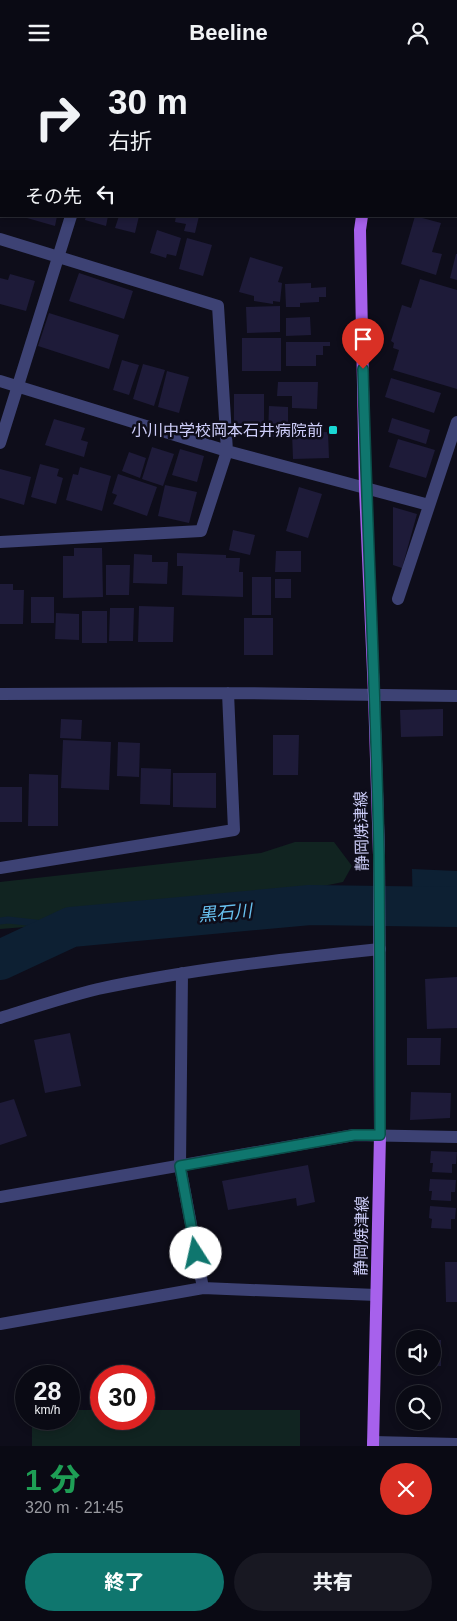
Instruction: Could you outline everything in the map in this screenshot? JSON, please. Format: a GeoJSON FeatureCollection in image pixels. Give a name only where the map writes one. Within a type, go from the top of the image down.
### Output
{"type":"FeatureCollection","features":[{"type":"Feature","properties":{"kind":"main road","name":"静岡焼津線"},"geometry":{"type":"LineString","coordinates":[[362,217],[360,230],[365,489],[374,695],[380,949],[380,1135],[373,1444]]}},
{"type":"Feature","properties":{"kind":"street"},"geometry":{"type":"LineString","coordinates":[[0,443],[71,217]]}},
{"type":"Feature","properties":{"kind":"street"},"geometry":{"type":"LineString","coordinates":[[0,239],[218,306],[227,451],[201,531],[0,542]]}},
{"type":"Feature","properties":{"kind":"street"},"geometry":{"type":"LineString","coordinates":[[0,381],[227,451],[429,505]]}},
{"type":"Feature","properties":{"kind":"street"},"geometry":{"type":"LineString","coordinates":[[398,599],[457,422]]}},
{"type":"Feature","properties":{"kind":"street"},"geometry":{"type":"LineString","coordinates":[[0,867],[234,830],[228,693]]}},
{"type":"Feature","properties":{"kind":"street"},"geometry":{"type":"LineString","coordinates":[[0,694],[228,693],[457,696]]}},
{"type":"Feature","properties":{"kind":"street"},"geometry":{"type":"LineString","coordinates":[[0,1018],[96,990],[182,973],[380,949]]}},
{"type":"Feature","properties":{"kind":"street"},"geometry":{"type":"LineString","coordinates":[[182,973],[180,1166],[203,1288]]}},
{"type":"Feature","properties":{"kind":"street"},"geometry":{"type":"LineString","coordinates":[[0,1197],[354,1135],[457,1137]]}},
{"type":"Feature","properties":{"kind":"street"},"geometry":{"type":"LineString","coordinates":[[0,1324],[203,1288],[376,1295]]}},
{"type":"Feature","properties":{"kind":"street"},"geometry":{"type":"LineString","coordinates":[[373,1444],[457,1444]]}},
{"type":"Feature","properties":{"kind":"green space"},"geometry":{"type":"Polygon","coordinates":[[[295,842],[334,842],[352,866],[343,882],[180,915],[0,929],[0,882],[261,853],[295,842]]]}},
{"type":"Feature","properties":{"kind":"green space"},"geometry":{"type":"Polygon","coordinates":[[[80,1410],[90,1410],[90,1430],[155,1430],[155,1410],[300,1410],[300,1446],[32,1446],[32,1430],[80,1430],[80,1410]]]}},
{"type":"Feature","properties":{"kind":"water"},"geometry":{"type":"Polygon","coordinates":[[[412,869],[457,871],[457,914],[413,911],[412,869]]]}},
{"type":"Feature","properties":{"kind":"building"},"geometry":{"type":"Polygon","coordinates":[[[27,217],[57,217],[55,226],[27,217]]]}},
{"type":"Feature","properties":{"kind":"building"},"geometry":{"type":"Polygon","coordinates":[[[86,217],[108,217],[106,226],[85,220],[86,217]]]}},
{"type":"Feature","properties":{"kind":"building"},"geometry":{"type":"Polygon","coordinates":[[[119,217],[139,217],[135,233],[115,228],[119,217]]]}},
{"type":"Feature","properties":{"kind":"building"},"geometry":{"type":"Polygon","coordinates":[[[176,217],[199,217],[195,233],[184,231],[186,224],[175,222],[176,217]]]}},
{"type":"Feature","properties":{"kind":"building"},"geometry":{"type":"Polygon","coordinates":[[[415,217],[441,223],[432,252],[442,254],[436,275],[401,264],[415,217]]]}},
{"type":"Feature","properties":{"kind":"building"},"geometry":{"type":"Polygon","coordinates":[[[157,230],[181,238],[176,256],[167,254],[166,258],[150,253],[157,230]]]}},
{"type":"Feature","properties":{"kind":"building"},"geometry":{"type":"Polygon","coordinates":[[[187,238],[212,245],[203,276],[179,269],[187,238]]]}},
{"type":"Feature","properties":{"kind":"building"},"geometry":{"type":"Polygon","coordinates":[[[457,254],[457,280],[450,278],[457,254]]]}},
{"type":"Feature","properties":{"kind":"building"},"geometry":{"type":"Polygon","coordinates":[[[250,257],[283,267],[278,282],[282,283],[280,302],[273,301],[273,304],[254,301],[254,296],[239,292],[250,257]]]}},
{"type":"Feature","properties":{"kind":"building"},"geometry":{"type":"Polygon","coordinates":[[[79,273],[133,291],[124,319],[69,301],[79,273]]]}},
{"type":"Feature","properties":{"kind":"building"},"geometry":{"type":"Polygon","coordinates":[[[10,274],[35,281],[26,311],[0,304],[0,278],[8,280],[10,274]]]}},
{"type":"Feature","properties":{"kind":"building"},"geometry":{"type":"Polygon","coordinates":[[[420,279],[457,290],[457,389],[393,370],[399,350],[393,348],[394,343],[391,341],[402,305],[411,308],[420,279]]]}},
{"type":"Feature","properties":{"kind":"building"},"geometry":{"type":"Polygon","coordinates":[[[311,283],[311,288],[326,287],[326,297],[319,297],[319,302],[300,303],[300,307],[286,307],[285,284],[311,283]]]}},
{"type":"Feature","properties":{"kind":"building"},"geometry":{"type":"Polygon","coordinates":[[[280,306],[280,332],[247,333],[246,307],[280,306]]]}},
{"type":"Feature","properties":{"kind":"building"},"geometry":{"type":"Polygon","coordinates":[[[49,313],[119,335],[109,369],[38,346],[49,313]]]}},
{"type":"Feature","properties":{"kind":"building"},"geometry":{"type":"Polygon","coordinates":[[[310,317],[311,335],[286,336],[286,318],[310,317]]]}},
{"type":"Feature","properties":{"kind":"building"},"geometry":{"type":"Polygon","coordinates":[[[242,338],[281,338],[281,371],[242,371],[242,338]]]}},
{"type":"Feature","properties":{"kind":"building"},"geometry":{"type":"Polygon","coordinates":[[[286,342],[330,342],[330,346],[323,346],[323,355],[316,355],[316,366],[286,366],[286,342]]]}},
{"type":"Feature","properties":{"kind":"building"},"geometry":{"type":"Polygon","coordinates":[[[122,360],[139,365],[129,395],[113,390],[122,360]]]}},
{"type":"Feature","properties":{"kind":"building"},"geometry":{"type":"Polygon","coordinates":[[[143,364],[165,370],[154,406],[133,399],[143,364]]]}},
{"type":"Feature","properties":{"kind":"building"},"geometry":{"type":"Polygon","coordinates":[[[167,371],[189,377],[179,413],[158,407],[167,371]]]}},
{"type":"Feature","properties":{"kind":"building"},"geometry":{"type":"Polygon","coordinates":[[[391,378],[441,393],[434,413],[385,397],[391,378]]]}},
{"type":"Feature","properties":{"kind":"building"},"geometry":{"type":"Polygon","coordinates":[[[278,382],[318,382],[317,409],[292,408],[292,396],[277,396],[278,382]]]}},
{"type":"Feature","properties":{"kind":"building"},"geometry":{"type":"Polygon","coordinates":[[[234,394],[264,394],[264,435],[234,435],[234,394]]]}},
{"type":"Feature","properties":{"kind":"building"},"geometry":{"type":"Polygon","coordinates":[[[269,406],[288,407],[288,438],[268,437],[269,406]]]}},
{"type":"Feature","properties":{"kind":"building"},"geometry":{"type":"Polygon","coordinates":[[[392,418],[430,430],[426,444],[388,432],[392,418]]]}},
{"type":"Feature","properties":{"kind":"building"},"geometry":{"type":"Polygon","coordinates":[[[54,419],[85,428],[81,440],[88,442],[84,457],[45,445],[54,419]]]}},
{"type":"Feature","properties":{"kind":"building"},"geometry":{"type":"Polygon","coordinates":[[[328,432],[329,458],[293,459],[292,433],[328,432]]]}},
{"type":"Feature","properties":{"kind":"building"},"geometry":{"type":"Polygon","coordinates":[[[398,439],[435,450],[426,478],[389,467],[398,439]]]}},
{"type":"Feature","properties":{"kind":"building"},"geometry":{"type":"Polygon","coordinates":[[[152,447],[174,454],[163,486],[142,479],[152,447]]]}},
{"type":"Feature","properties":{"kind":"building"},"geometry":{"type":"Polygon","coordinates":[[[180,449],[204,456],[197,482],[172,475],[180,449]]]}},
{"type":"Feature","properties":{"kind":"building"},"geometry":{"type":"Polygon","coordinates":[[[129,452],[146,458],[140,478],[122,471],[129,452]]]}},
{"type":"Feature","properties":{"kind":"building"},"geometry":{"type":"Polygon","coordinates":[[[40,464],[59,469],[57,476],[63,478],[56,504],[31,497],[40,464]]]}},
{"type":"Feature","properties":{"kind":"building"},"geometry":{"type":"Polygon","coordinates":[[[80,467],[111,476],[102,511],[66,500],[73,474],[78,475],[80,467]]]}},
{"type":"Feature","properties":{"kind":"building"},"geometry":{"type":"Polygon","coordinates":[[[0,469],[31,477],[24,505],[0,498],[0,469]]]}},
{"type":"Feature","properties":{"kind":"building"},"geometry":{"type":"Polygon","coordinates":[[[118,474],[157,487],[147,516],[113,504],[117,495],[112,493],[118,474]]]}},
{"type":"Feature","properties":{"kind":"building"},"geometry":{"type":"Polygon","coordinates":[[[165,485],[197,492],[189,523],[158,516],[165,485]]]}},
{"type":"Feature","properties":{"kind":"building"},"geometry":{"type":"Polygon","coordinates":[[[299,487],[322,494],[308,538],[286,531],[299,487]]]}},
{"type":"Feature","properties":{"kind":"building"},"geometry":{"type":"Polygon","coordinates":[[[393,507],[417,514],[402,568],[393,565],[393,507]]]}},
{"type":"Feature","properties":{"kind":"building"},"geometry":{"type":"Polygon","coordinates":[[[233,530],[255,535],[250,555],[229,550],[233,530]]]}},
{"type":"Feature","properties":{"kind":"building"},"geometry":{"type":"Polygon","coordinates":[[[74,548],[102,548],[103,597],[63,598],[63,556],[74,556],[74,548]]]}},
{"type":"Feature","properties":{"kind":"building"},"geometry":{"type":"Polygon","coordinates":[[[276,551],[301,551],[301,572],[275,572],[276,551]]]}},
{"type":"Feature","properties":{"kind":"building"},"geometry":{"type":"Polygon","coordinates":[[[177,553],[226,555],[226,558],[240,558],[239,572],[243,572],[243,597],[182,595],[183,566],[177,566],[177,553]]]}},
{"type":"Feature","properties":{"kind":"building"},"geometry":{"type":"Polygon","coordinates":[[[134,554],[152,555],[152,562],[168,562],[167,584],[133,583],[134,554]]]}},
{"type":"Feature","properties":{"kind":"building"},"geometry":{"type":"Polygon","coordinates":[[[106,565],[130,565],[129,595],[106,595],[106,565]]]}},
{"type":"Feature","properties":{"kind":"building"},"geometry":{"type":"Polygon","coordinates":[[[252,577],[271,577],[271,615],[252,615],[252,577]]]}},
{"type":"Feature","properties":{"kind":"building"},"geometry":{"type":"Polygon","coordinates":[[[275,579],[291,579],[291,598],[275,598],[275,579]]]}},
{"type":"Feature","properties":{"kind":"building"},"geometry":{"type":"Polygon","coordinates":[[[0,584],[13,584],[13,590],[24,590],[23,624],[0,624],[0,584]]]}},
{"type":"Feature","properties":{"kind":"building"},"geometry":{"type":"Polygon","coordinates":[[[31,597],[54,597],[54,623],[31,623],[31,597]]]}},
{"type":"Feature","properties":{"kind":"building"},"geometry":{"type":"Polygon","coordinates":[[[139,606],[174,607],[173,642],[138,642],[139,606]]]}},
{"type":"Feature","properties":{"kind":"building"},"geometry":{"type":"Polygon","coordinates":[[[110,608],[134,608],[133,641],[109,641],[110,608]]]}},
{"type":"Feature","properties":{"kind":"building"},"geometry":{"type":"Polygon","coordinates":[[[82,611],[107,611],[107,643],[82,643],[82,611]]]}},
{"type":"Feature","properties":{"kind":"building"},"geometry":{"type":"Polygon","coordinates":[[[56,613],[79,614],[79,640],[55,639],[56,613]]]}},
{"type":"Feature","properties":{"kind":"building"},"geometry":{"type":"Polygon","coordinates":[[[244,618],[273,618],[273,655],[244,655],[244,618]]]}},
{"type":"Feature","properties":{"kind":"building"},"geometry":{"type":"Polygon","coordinates":[[[443,709],[443,736],[401,737],[400,710],[443,709]]]}},
{"type":"Feature","properties":{"kind":"building"},"geometry":{"type":"Polygon","coordinates":[[[61,719],[82,720],[81,739],[60,738],[61,719]]]}},
{"type":"Feature","properties":{"kind":"building"},"geometry":{"type":"Polygon","coordinates":[[[273,735],[299,735],[298,775],[273,775],[273,735]]]}},
{"type":"Feature","properties":{"kind":"building"},"geometry":{"type":"Polygon","coordinates":[[[63,740],[111,742],[109,790],[61,788],[63,740]]]}},
{"type":"Feature","properties":{"kind":"building"},"geometry":{"type":"Polygon","coordinates":[[[118,742],[140,743],[139,777],[117,776],[118,742]]]}},
{"type":"Feature","properties":{"kind":"building"},"geometry":{"type":"Polygon","coordinates":[[[141,768],[171,769],[170,805],[140,804],[141,768]]]}},
{"type":"Feature","properties":{"kind":"building"},"geometry":{"type":"Polygon","coordinates":[[[173,773],[216,773],[216,808],[173,807],[173,773]]]}},
{"type":"Feature","properties":{"kind":"building"},"geometry":{"type":"Polygon","coordinates":[[[29,774],[58,775],[58,826],[28,826],[29,774]]]}},
{"type":"Feature","properties":{"kind":"building"},"geometry":{"type":"Polygon","coordinates":[[[0,787],[22,787],[22,822],[0,822],[0,787]]]}},
{"type":"Feature","properties":{"kind":"building"},"geometry":{"type":"Polygon","coordinates":[[[457,977],[457,1028],[427,1029],[425,979],[457,977]]]}},
{"type":"Feature","properties":{"kind":"building"},"geometry":{"type":"Polygon","coordinates":[[[70,1033],[81,1086],[45,1093],[34,1040],[70,1033]]]}},
{"type":"Feature","properties":{"kind":"building"},"geometry":{"type":"Polygon","coordinates":[[[407,1038],[441,1038],[440,1065],[407,1065],[407,1038]]]}},
{"type":"Feature","properties":{"kind":"building"},"geometry":{"type":"Polygon","coordinates":[[[411,1092],[451,1093],[450,1118],[410,1120],[411,1092]]]}},
{"type":"Feature","properties":{"kind":"building"},"geometry":{"type":"Polygon","coordinates":[[[14,1099],[27,1136],[0,1145],[0,1103],[14,1099]]]}},
{"type":"Feature","properties":{"kind":"building"},"geometry":{"type":"Polygon","coordinates":[[[431,1151],[457,1152],[456,1164],[452,1164],[452,1173],[432,1172],[433,1163],[430,1163],[431,1151]]]}},
{"type":"Feature","properties":{"kind":"building"},"geometry":{"type":"Polygon","coordinates":[[[308,1165],[315,1202],[297,1206],[296,1198],[228,1210],[222,1181],[308,1165]]]}},
{"type":"Feature","properties":{"kind":"building"},"geometry":{"type":"Polygon","coordinates":[[[430,1179],[456,1180],[455,1192],[451,1192],[451,1201],[431,1200],[432,1191],[429,1191],[430,1179]]]}},
{"type":"Feature","properties":{"kind":"building"},"geometry":{"type":"Polygon","coordinates":[[[430,1206],[456,1208],[455,1219],[451,1219],[451,1229],[431,1228],[432,1219],[429,1218],[430,1206]]]}},
{"type":"Feature","properties":{"kind":"building"},"geometry":{"type":"Polygon","coordinates":[[[445,1262],[457,1262],[457,1302],[446,1302],[445,1262]]]}},
{"type":"Feature","properties":{"kind":"waterway","name":"黒石川"},"geometry":{"type":"LineString","coordinates":[[0,960],[71,927],[310,905],[457,907]]}},
{"type":"Feature","properties":{"kind":"waterway"},"geometry":{"type":"LineString","coordinates":[[0,921],[8,920],[71,927]]}},
{"type":"Feature","properties":{"kind":"place","name":"小川中学校岡本石井病院前"},"geometry":{"type":"Point","coordinates":[333,430]}},
{"type":"Feature","properties":{"kind":"route"},"geometry":{"type":"LineString","coordinates":[[196,1253],[180,1166],[354,1135],[380,1135],[379,855],[365,489],[363,369]]}}]}
